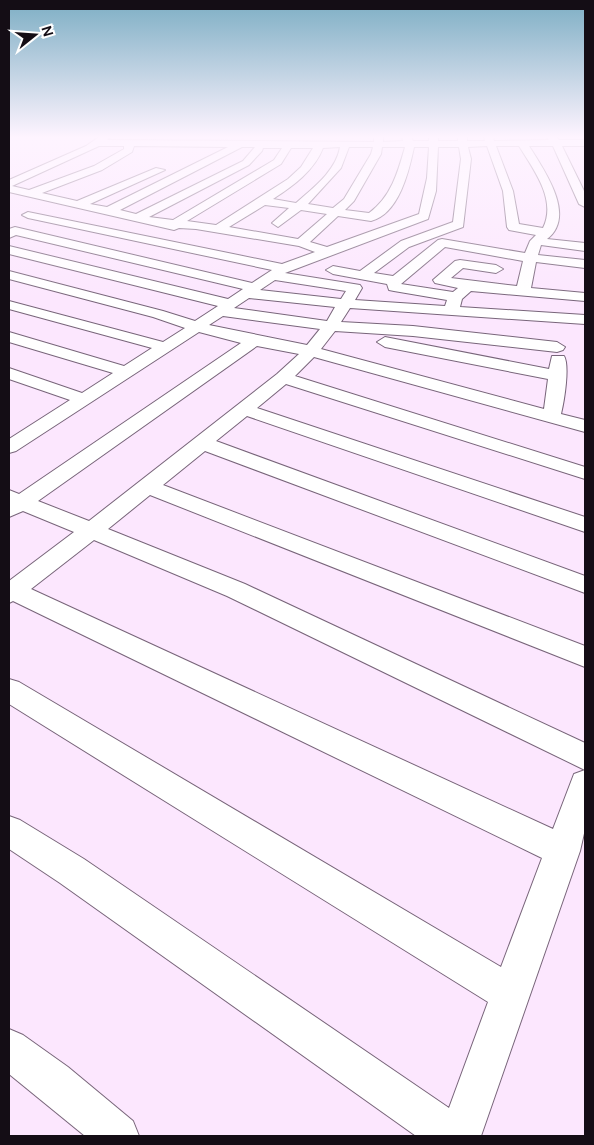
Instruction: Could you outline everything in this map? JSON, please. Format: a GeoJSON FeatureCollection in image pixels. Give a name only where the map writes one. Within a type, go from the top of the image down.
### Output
{"type":"FeatureCollection","features":[{"type":"Feature","properties":{"kind":"street"},"geometry":{"type":"LineString","coordinates":[[14,190],[50,199],[65,197],[77,206],[137,218],[301,243],[380,262]]}},
{"type":"Feature","properties":{"kind":"street"},"geometry":{"type":"LineString","coordinates":[[18,203],[43,190]]}},
{"type":"Feature","properties":{"kind":"street"},"geometry":{"type":"LineString","coordinates":[[77,206],[112,190]]}},
{"type":"Feature","properties":{"kind":"street"},"geometry":{"type":"LineString","coordinates":[[107,212],[152,190]]}},
{"type":"Feature","properties":{"kind":"street"},"geometry":{"type":"LineString","coordinates":[[137,218],[192,190]]}},
{"type":"Feature","properties":{"kind":"street"},"geometry":{"type":"LineString","coordinates":[[155,242],[172,230],[174,224],[230,190]]}},
{"type":"Feature","properties":{"kind":"street"},"geometry":{"type":"LineString","coordinates":[[217,229],[278,190]]}},
{"type":"Feature","properties":{"kind":"street"},"geometry":{"type":"LineString","coordinates":[[315,190],[298,207],[274,222],[317,229]]}},
{"type":"Feature","properties":{"kind":"street"},"geometry":{"type":"LineString","coordinates":[[301,243],[336,213],[354,190]]}},
{"type":"Feature","properties":{"kind":"street"},"geometry":{"type":"LineString","coordinates":[[262,202],[367,218],[381,211],[394,190]]}},
{"type":"Feature","properties":{"kind":"street"},"geometry":{"type":"LineString","coordinates":[[9,447],[197,327],[282,269],[329,250],[423,217],[428,208],[430,190]]}},
{"type":"Feature","properties":{"kind":"street"},"geometry":{"type":"LineString","coordinates":[[459,224],[463,190]]}},
{"type":"Feature","properties":{"kind":"street"},"geometry":{"type":"LineString","coordinates":[[508,190],[512,227],[553,231]]}},
{"type":"Feature","properties":{"kind":"street"},"geometry":{"type":"LineString","coordinates":[[523,292],[526,273],[536,241],[553,231],[560,216],[548,190]]}},
{"type":"Feature","properties":{"kind":"street"},"geometry":{"type":"LineString","coordinates":[[578,190],[585,204]]}},
{"type":"Feature","properties":{"kind":"street"},"geometry":{"type":"LineString","coordinates":[[10,229],[28,214],[65,197]]}},
{"type":"Feature","properties":{"kind":"street"},"geometry":{"type":"LineString","coordinates":[[381,211],[459,224]]}},
{"type":"Feature","properties":{"kind":"street"},"geometry":{"type":"LineString","coordinates":[[28,214],[282,269],[355,287],[345,303],[339,327],[283,378],[148,487],[88,531],[11,592],[563,850]]}},
{"type":"Feature","properties":{"kind":"street"},"geometry":{"type":"LineString","coordinates":[[236,216],[253,219]]}},
{"type":"Feature","properties":{"kind":"street"},"geometry":{"type":"LineString","coordinates":[[363,274],[405,244],[459,224]]}},
{"type":"Feature","properties":{"kind":"street"},"geometry":{"type":"LineString","coordinates":[[10,229],[249,290],[345,303],[453,304],[556,318],[585,320]]}},
{"type":"Feature","properties":{"kind":"street"},"geometry":{"type":"LineString","coordinates":[[422,239],[530,258],[585,264]]}},
{"type":"Feature","properties":{"kind":"street"},"geometry":{"type":"LineString","coordinates":[[536,241],[585,247]]}},
{"type":"Feature","properties":{"kind":"street"},"geometry":{"type":"LineString","coordinates":[[442,243],[393,285],[394,287],[453,304]]}},
{"type":"Feature","properties":{"kind":"street"},"geometry":{"type":"LineString","coordinates":[[9,250],[225,307],[339,327],[406,330],[557,346]]}},
{"type":"Feature","properties":{"kind":"street"},"geometry":{"type":"LineString","coordinates":[[542,275],[460,264],[440,280],[468,286],[585,297]]}},
{"type":"Feature","properties":{"kind":"street"},"geometry":{"type":"LineString","coordinates":[[282,269],[363,274],[396,281]]}},
{"type":"Feature","properties":{"kind":"street"},"geometry":{"type":"LineString","coordinates":[[9,275],[158,314],[197,327],[254,341],[312,351],[551,415],[585,426]]}},
{"type":"Feature","properties":{"kind":"street"},"geometry":{"type":"LineString","coordinates":[[453,304],[468,286]]}},
{"type":"Feature","properties":{"kind":"street"},"geometry":{"type":"LineString","coordinates":[[9,305],[166,347]]}},
{"type":"Feature","properties":{"kind":"street"},"geometry":{"type":"LineString","coordinates":[[551,415],[555,402],[558,376],[556,318]]}},
{"type":"Feature","properties":{"kind":"street"},"geometry":{"type":"LineString","coordinates":[[339,327],[382,341],[558,376]]}},
{"type":"Feature","properties":{"kind":"street"},"geometry":{"type":"LineString","coordinates":[[9,338],[126,372]]}},
{"type":"Feature","properties":{"kind":"street"},"geometry":{"type":"LineString","coordinates":[[13,504],[254,341]]}},
{"type":"Feature","properties":{"kind":"street"},"geometry":{"type":"LineString","coordinates":[[9,373],[84,399]]}},
{"type":"Feature","properties":{"kind":"street"},"geometry":{"type":"LineString","coordinates":[[283,378],[585,473]]}},
{"type":"Feature","properties":{"kind":"street"},"geometry":{"type":"LineString","coordinates":[[243,409],[494,492],[585,525]]}},
{"type":"Feature","properties":{"kind":"street"},"geometry":{"type":"LineString","coordinates":[[9,424],[32,432]]}},
{"type":"Feature","properties":{"kind":"street"},"geometry":{"type":"LineString","coordinates":[[203,443],[585,585]]}},
{"type":"Feature","properties":{"kind":"street"},"geometry":{"type":"LineString","coordinates":[[148,487],[585,657]]}},
{"type":"Feature","properties":{"kind":"street"},"geometry":{"type":"LineString","coordinates":[[13,504],[88,531],[236,590],[585,757]]}},
{"type":"Feature","properties":{"kind":"street"},"geometry":{"type":"LineString","coordinates":[[9,690],[509,993]]}},
{"type":"Feature","properties":{"kind":"street"},"geometry":{"type":"LineString","coordinates":[[460,1136],[509,993],[563,850],[585,784]]}},
{"type":"Feature","properties":{"kind":"street"},"geometry":{"type":"LineString","coordinates":[[9,831],[72,871],[452,1136]]}},
{"type":"Feature","properties":{"kind":"street"},"geometry":{"type":"LineString","coordinates":[[9,1049],[53,1082],[118,1136]]}}]}
